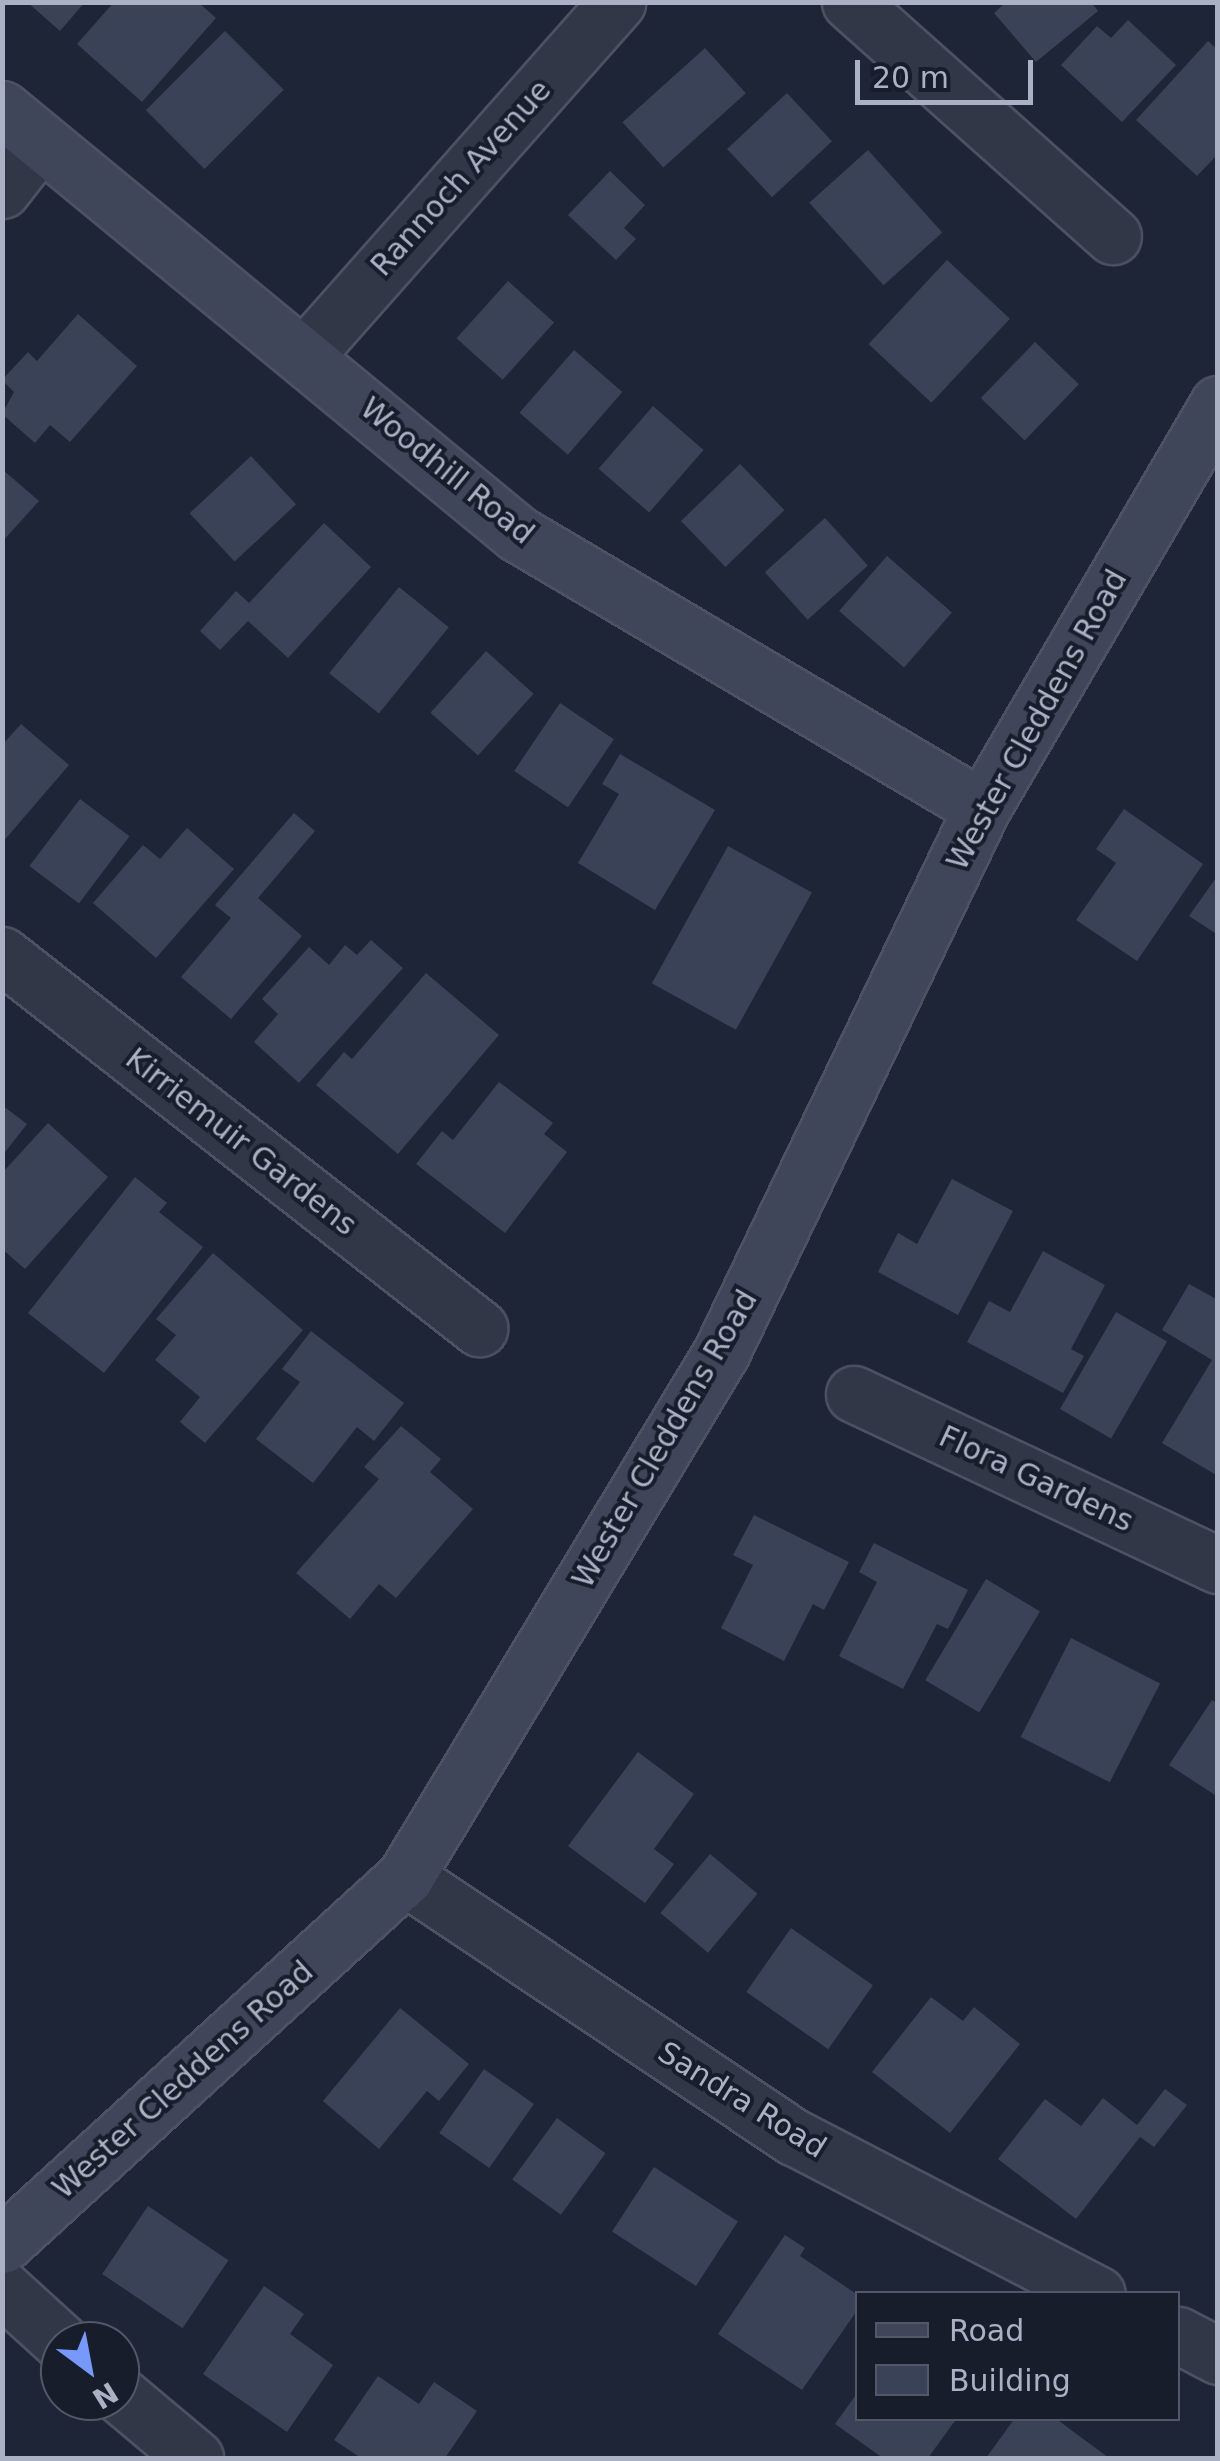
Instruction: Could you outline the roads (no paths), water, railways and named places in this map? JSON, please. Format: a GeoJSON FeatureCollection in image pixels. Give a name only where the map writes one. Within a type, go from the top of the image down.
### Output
{"type":"FeatureCollection","features":[{"type":"Feature","properties":{"kind":"street","name":"Rannoch Avenue"},"geometry":{"type":"LineString","coordinates":[[306,354],[617,2]]}},
{"type":"Feature","properties":{"kind":"street"},"geometry":{"type":"LineString","coordinates":[[850,2],[1113,236]]}},
{"type":"Feature","properties":{"kind":"street","name":"Woodhill Road"},"geometry":{"type":"LineString","coordinates":[[20,126],[306,354],[518,534],[982,808]]}},
{"type":"Feature","properties":{"kind":"street"},"geometry":{"type":"LineString","coordinates":[[2,190],[20,126]]}},
{"type":"Feature","properties":{"kind":"street","name":"Wester Cleddens Road"},"geometry":{"type":"LineString","coordinates":[[2,2245],[405,1877],[722,1353],[982,808],[1218,404]]}},
{"type":"Feature","properties":{"kind":"street","name":"Kirriemuir Gardens"},"geometry":{"type":"LineString","coordinates":[[2,956],[479,1328]]}},
{"type":"Feature","properties":{"kind":"street","name":"Flora Gardens"},"geometry":{"type":"LineString","coordinates":[[854,1394],[1218,1565]]}},
{"type":"Feature","properties":{"kind":"street","name":"Sandra Road"},"geometry":{"type":"LineString","coordinates":[[405,1877],[794,2138],[1091,2291]]}},
{"type":"Feature","properties":{"kind":"street"},"geometry":{"type":"LineString","coordinates":[[2,2288],[40,2323]]}},
{"type":"Feature","properties":{"kind":"street"},"geometry":{"type":"LineString","coordinates":[[1180,2336],[1218,2356]]}},
{"type":"Feature","properties":{"kind":"street"},"geometry":{"type":"LineString","coordinates":[[140,2413],[195,2458]]}}]}
